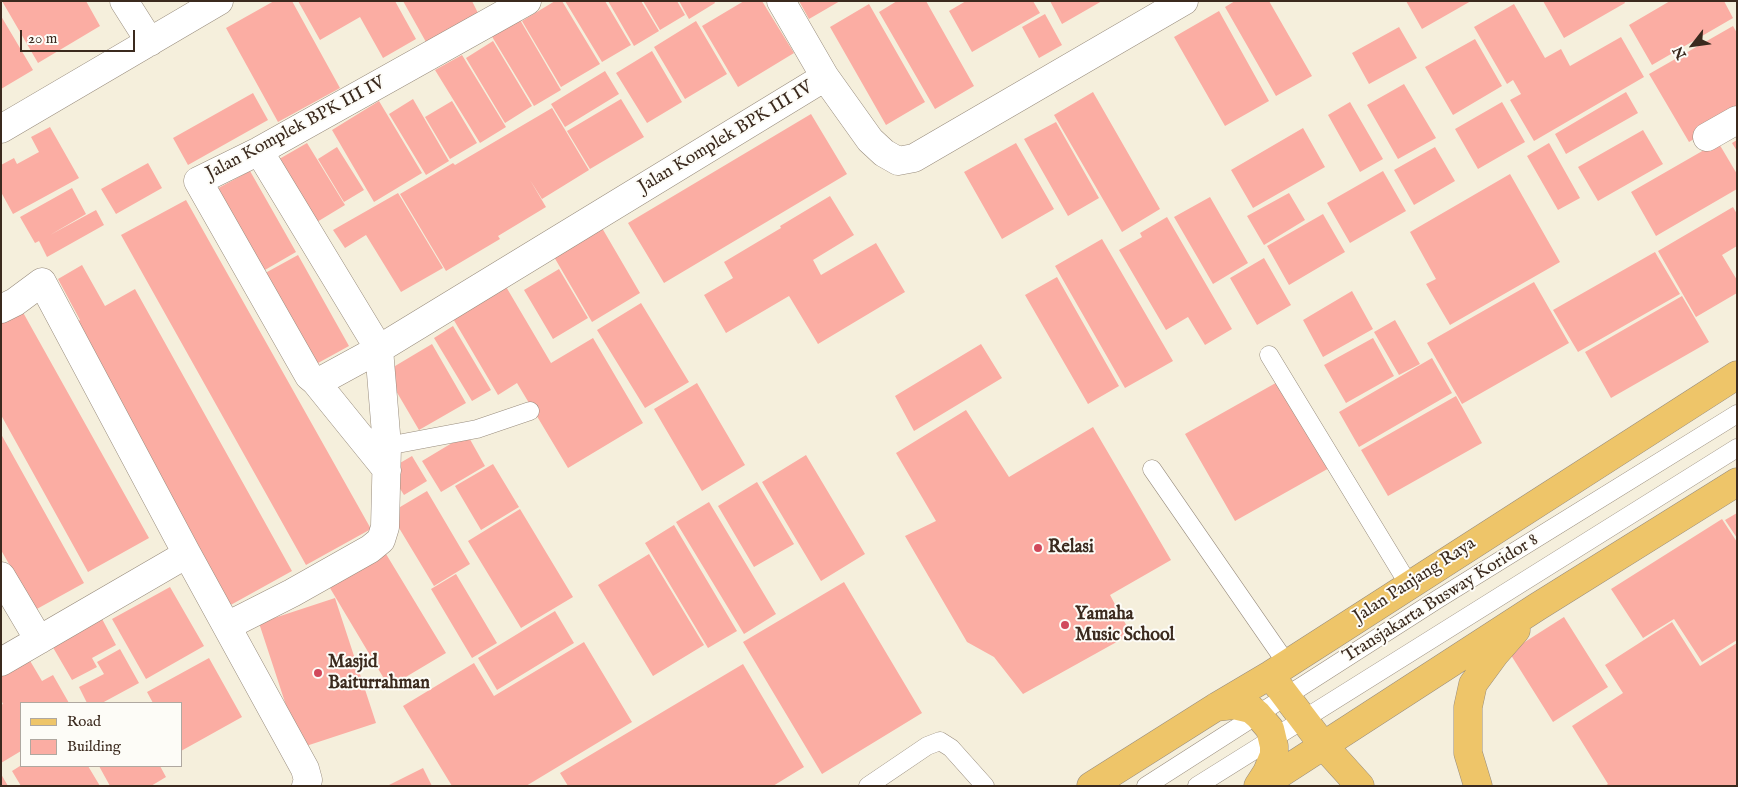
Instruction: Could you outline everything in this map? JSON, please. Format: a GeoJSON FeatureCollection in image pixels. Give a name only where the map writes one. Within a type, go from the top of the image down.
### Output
{"type":"FeatureCollection","features":[{"type":"Feature","properties":{"kind":"main road","name":"Jalan Panjang Raya"},"geometry":{"type":"LineString","coordinates":[[1091,786],[1278,669],[1737,375]]}},
{"type":"Feature","properties":{"kind":"main road"},"geometry":{"type":"LineString","coordinates":[[1259,786],[1537,607],[1737,482]]}},
{"type":"Feature","properties":{"kind":"main road"},"geometry":{"type":"LineString","coordinates":[[1478,786],[1468,753],[1468,707],[1473,684],[1495,654],[1537,607]]}},
{"type":"Feature","properties":{"kind":"main road"},"geometry":{"type":"LineString","coordinates":[[1278,669],[1286,697],[1323,745],[1360,786]]}},
{"type":"Feature","properties":{"kind":"main road"},"geometry":{"type":"LineString","coordinates":[[1216,707],[1224,705],[1243,706],[1258,714],[1270,729],[1274,746],[1272,764],[1259,786]]}},
{"type":"Feature","properties":{"kind":"street"},"geometry":{"type":"LineString","coordinates":[[124,1],[150,42]]}},
{"type":"Feature","properties":{"kind":"street"},"geometry":{"type":"LineString","coordinates":[[1,129],[219,1]]}},
{"type":"Feature","properties":{"kind":"street","name":"Jalan Komplek BPK III IV"},"geometry":{"type":"LineString","coordinates":[[527,1],[259,151],[198,181],[309,376],[315,381],[324,379],[379,349],[825,78],[870,140],[884,153],[898,161],[914,158],[1184,1]]}},
{"type":"Feature","properties":{"kind":"street"},"geometry":{"type":"LineString","coordinates":[[781,1],[825,78]]}},
{"type":"Feature","properties":{"kind":"street"},"geometry":{"type":"LineString","coordinates":[[1707,137],[1737,120]]}},
{"type":"Feature","properties":{"kind":"street"},"geometry":{"type":"LineString","coordinates":[[227,626],[292,593],[370,549],[381,540],[385,527],[387,458],[379,349],[259,151]]}},
{"type":"Feature","properties":{"kind":"street"},"geometry":{"type":"LineString","coordinates":[[1,309],[15,302],[42,282],[187,554],[305,769],[308,780],[306,786]]}},
{"type":"Feature","properties":{"kind":"street"},"geometry":{"type":"LineString","coordinates":[[315,381],[387,458]]}},
{"type":"Feature","properties":{"kind":"street"},"geometry":{"type":"LineString","coordinates":[[1,662],[187,554]]}},
{"type":"Feature","properties":{"kind":"street"},"geometry":{"type":"LineString","coordinates":[[1,576],[40,640]]}},
{"type":"Feature","properties":{"kind":"lane"},"geometry":{"type":"LineString","coordinates":[[1269,355],[1409,585]]}},
{"type":"Feature","properties":{"kind":"lane"},"geometry":{"type":"LineString","coordinates":[[387,458],[530,411]]}},
{"type":"Feature","properties":{"kind":"lane","name":"Transjakarta Busway Koridor 8"},"geometry":{"type":"LineString","coordinates":[[1146,786],[1438,599],[1737,414]]}},
{"type":"Feature","properties":{"kind":"lane","name":"Transjakarta Busway Koridor 8"},"geometry":{"type":"LineString","coordinates":[[1197,786],[1737,448]]}},
{"type":"Feature","properties":{"kind":"lane"},"geometry":{"type":"LineString","coordinates":[[1152,470],[1278,669]]}},
{"type":"Feature","properties":{"kind":"lane"},"geometry":{"type":"LineString","coordinates":[[868,786],[927,746],[940,741],[951,748],[985,786]]}},
{"type":"Feature","properties":{"kind":"building"},"geometry":{"type":"Polygon","coordinates":[[[2,1],[86,1],[100,26],[38,63],[2,1]]]}},
{"type":"Feature","properties":{"kind":"building"},"geometry":{"type":"Polygon","coordinates":[[[274,1],[292,1],[340,88],[278,122],[226,28],[274,1]]]}},
{"type":"Feature","properties":{"kind":"building"},"geometry":{"type":"Polygon","coordinates":[[[298,1],[395,1],[416,39],[383,58],[360,17],[320,40],[298,1]]]}},
{"type":"Feature","properties":{"kind":"building"},"geometry":{"type":"Polygon","coordinates":[[[403,1],[472,1],[478,13],[426,42],[403,1]]]}},
{"type":"Feature","properties":{"kind":"building"},"geometry":{"type":"Polygon","coordinates":[[[555,1],[562,1],[600,64],[561,87],[522,21],[555,1]]]}},
{"type":"Feature","properties":{"kind":"building"},"geometry":{"type":"Polygon","coordinates":[[[565,1],[605,1],[631,45],[602,62],[565,1]]]}},
{"type":"Feature","properties":{"kind":"building"},"geometry":{"type":"Polygon","coordinates":[[[608,1],[641,1],[659,31],[634,46],[608,1]]]}},
{"type":"Feature","properties":{"kind":"building"},"geometry":{"type":"Polygon","coordinates":[[[643,1],[677,1],[685,15],[660,30],[643,1]]]}},
{"type":"Feature","properties":{"kind":"building"},"geometry":{"type":"Polygon","coordinates":[[[679,1],[714,1],[715,3],[689,19],[679,1]]]}},
{"type":"Feature","properties":{"kind":"building"},"geometry":{"type":"Polygon","coordinates":[[[744,1],[762,1],[794,53],[738,87],[702,26],[744,1]]]}},
{"type":"Feature","properties":{"kind":"building"},"geometry":{"type":"Polygon","coordinates":[[[799,1],[840,1],[809,19],[799,1]]]}},
{"type":"Feature","properties":{"kind":"building"},"geometry":{"type":"Polygon","coordinates":[[[897,1],[926,1],[974,86],[935,109],[879,12],[897,1]]]}},
{"type":"Feature","properties":{"kind":"building"},"geometry":{"type":"Polygon","coordinates":[[[966,1],[1033,1],[1040,13],[972,52],[949,11],[966,1]]]}},
{"type":"Feature","properties":{"kind":"building"},"geometry":{"type":"Polygon","coordinates":[[[1050,1],[1102,1],[1062,24],[1050,1]]]}},
{"type":"Feature","properties":{"kind":"building"},"geometry":{"type":"Polygon","coordinates":[[[1235,1],[1269,1],[1312,76],[1276,96],[1225,7],[1235,1]]]}},
{"type":"Feature","properties":{"kind":"building"},"geometry":{"type":"Polygon","coordinates":[[[1406,1],[1471,1],[1422,29],[1406,1]]]}},
{"type":"Feature","properties":{"kind":"building"},"geometry":{"type":"Polygon","coordinates":[[[1543,1],[1624,1],[1625,3],[1564,38],[1543,1]]]}},
{"type":"Feature","properties":{"kind":"building"},"geometry":{"type":"Polygon","coordinates":[[[1670,1],[1724,1],[1733,18],[1652,65],[1629,25],[1670,1]]]}},
{"type":"Feature","properties":{"kind":"building"},"geometry":{"type":"Polygon","coordinates":[[[869,4],[925,102],[886,125],[830,27],[869,4]]]}},
{"type":"Feature","properties":{"kind":"building"},"geometry":{"type":"Polygon","coordinates":[[[1514,4],[1545,58],[1561,49],[1570,66],[1621,37],[1644,77],[1534,141],[1510,100],[1521,94],[1513,80],[1507,84],[1474,27],[1514,4]]]}},
{"type":"Feature","properties":{"kind":"building"},"geometry":{"type":"Polygon","coordinates":[[[1219,11],[1269,101],[1225,126],[1174,37],[1219,11]]]}},
{"type":"Feature","properties":{"kind":"building"},"geometry":{"type":"Polygon","coordinates":[[[516,13],[561,90],[534,106],[488,30],[516,13]]]}},
{"type":"Feature","properties":{"kind":"building"},"geometry":{"type":"Polygon","coordinates":[[[1045,14],[1062,45],[1039,58],[1022,27],[1045,14]]]}},
{"type":"Feature","properties":{"kind":"building"},"geometry":{"type":"Polygon","coordinates":[[[1,16],[33,70],[1,89],[1,16]]]}},
{"type":"Feature","properties":{"kind":"building"},"geometry":{"type":"Polygon","coordinates":[[[696,21],[727,74],[685,99],[654,47],[696,21]]]}},
{"type":"Feature","properties":{"kind":"building"},"geometry":{"type":"Polygon","coordinates":[[[1733,26],[1737,33],[1737,114],[1689,142],[1649,74],[1733,26]]]}},
{"type":"Feature","properties":{"kind":"building"},"geometry":{"type":"Polygon","coordinates":[[[1399,27],[1417,58],[1369,84],[1352,53],[1399,27]]]}},
{"type":"Feature","properties":{"kind":"building"},"geometry":{"type":"Polygon","coordinates":[[[1475,39],[1502,86],[1453,115],[1425,67],[1475,39]]]}},
{"type":"Feature","properties":{"kind":"building"},"geometry":{"type":"Polygon","coordinates":[[[493,41],[532,106],[505,123],[466,58],[493,41]]]}},
{"type":"Feature","properties":{"kind":"building"},"geometry":{"type":"Polygon","coordinates":[[[652,51],[682,102],[647,123],[616,73],[652,51]]]}},
{"type":"Feature","properties":{"kind":"building"},"geometry":{"type":"Polygon","coordinates":[[[462,55],[506,127],[480,143],[435,70],[462,55]]]}},
{"type":"Feature","properties":{"kind":"building"},"geometry":{"type":"Polygon","coordinates":[[[605,71],[619,94],[565,127],[551,104],[605,71]]]}},
{"type":"Feature","properties":{"kind":"building"},"geometry":{"type":"Polygon","coordinates":[[[1404,84],[1436,138],[1398,159],[1367,105],[1404,84]]]}},
{"type":"Feature","properties":{"kind":"building"},"geometry":{"type":"Polygon","coordinates":[[[1093,92],[1160,209],[1122,232],[1054,115],[1093,92]]]}},
{"type":"Feature","properties":{"kind":"building"},"geometry":{"type":"Polygon","coordinates":[[[1626,92],[1638,113],[1566,154],[1555,134],[1626,92]]]}},
{"type":"Feature","properties":{"kind":"building"},"geometry":{"type":"Polygon","coordinates":[[[253,93],[268,120],[188,165],[173,138],[253,93]]]}},
{"type":"Feature","properties":{"kind":"building"},"geometry":{"type":"Polygon","coordinates":[[[413,99],[449,161],[426,175],[389,114],[413,99]]]}},
{"type":"Feature","properties":{"kind":"building"},"geometry":{"type":"Polygon","coordinates":[[[621,99],[644,137],[590,169],[567,131],[621,99]]]}},
{"type":"Feature","properties":{"kind":"building"},"geometry":{"type":"Polygon","coordinates":[[[379,101],[422,173],[374,202],[332,130],[379,101]]]}},
{"type":"Feature","properties":{"kind":"building"},"geometry":{"type":"Polygon","coordinates":[[[452,101],[477,143],[450,159],[425,117],[452,101]]]}},
{"type":"Feature","properties":{"kind":"building"},"geometry":{"type":"Polygon","coordinates":[[[1350,102],[1383,159],[1360,172],[1328,115],[1350,102]]]}},
{"type":"Feature","properties":{"kind":"building"},"geometry":{"type":"Polygon","coordinates":[[[1502,102],[1525,142],[1478,169],[1455,129],[1502,102]]]}},
{"type":"Feature","properties":{"kind":"building"},"geometry":{"type":"Polygon","coordinates":[[[552,108],[589,170],[542,199],[530,180],[546,207],[498,236],[500,239],[446,271],[400,194],[453,163],[455,165],[552,108]]]}},
{"type":"Feature","properties":{"kind":"building"},"geometry":{"type":"Polygon","coordinates":[[[811,114],[847,174],[664,283],[628,223],[811,114]]]}},
{"type":"Feature","properties":{"kind":"building"},"geometry":{"type":"Polygon","coordinates":[[[1056,122],[1099,198],[1068,216],[1024,139],[1056,122]]]}},
{"type":"Feature","properties":{"kind":"building"},"geometry":{"type":"Polygon","coordinates":[[[50,127],[79,178],[13,214],[1,192],[1,165],[14,158],[17,164],[39,152],[31,137],[50,127]]]}},
{"type":"Feature","properties":{"kind":"building"},"geometry":{"type":"Polygon","coordinates":[[[1303,128],[1325,167],[1253,208],[1231,170],[1303,128]]]}},
{"type":"Feature","properties":{"kind":"building"},"geometry":{"type":"Polygon","coordinates":[[[1643,130],[1663,164],[1598,201],[1578,167],[1643,130]]]}},
{"type":"Feature","properties":{"kind":"building"},"geometry":{"type":"Polygon","coordinates":[[[1737,140],[1737,151],[1732,143],[1737,140]]]}},
{"type":"Feature","properties":{"kind":"building"},"geometry":{"type":"Polygon","coordinates":[[[1718,142],[1737,174],[1737,189],[1656,236],[1631,192],[1718,142]]]}},
{"type":"Feature","properties":{"kind":"building"},"geometry":{"type":"Polygon","coordinates":[[[307,143],[345,205],[312,225],[274,162],[307,143]]]}},
{"type":"Feature","properties":{"kind":"building"},"geometry":{"type":"Polygon","coordinates":[[[1016,143],[1054,209],[1002,239],[964,172],[1016,143]]]}},
{"type":"Feature","properties":{"kind":"building"},"geometry":{"type":"Polygon","coordinates":[[[1549,143],[1580,198],[1558,210],[1527,156],[1549,143]]]}},
{"type":"Feature","properties":{"kind":"building"},"geometry":{"type":"Polygon","coordinates":[[[337,147],[364,190],[344,202],[318,159],[337,147]]]}},
{"type":"Feature","properties":{"kind":"building"},"geometry":{"type":"Polygon","coordinates":[[[1435,147],[1455,181],[1414,205],[1394,170],[1435,147]]]}},
{"type":"Feature","properties":{"kind":"building"},"geometry":{"type":"Polygon","coordinates":[[[148,163],[162,188],[116,214],[101,189],[148,163]]]}},
{"type":"Feature","properties":{"kind":"building"},"geometry":{"type":"Polygon","coordinates":[[[250,171],[296,252],[258,274],[211,192],[250,171]]]}},
{"type":"Feature","properties":{"kind":"building"},"geometry":{"type":"Polygon","coordinates":[[[1383,171],[1406,211],[1350,243],[1327,203],[1383,171]]]}},
{"type":"Feature","properties":{"kind":"building"},"geometry":{"type":"Polygon","coordinates":[[[1510,174],[1560,262],[1450,325],[1426,284],[1436,279],[1410,232],[1510,174]]]}},
{"type":"Feature","properties":{"kind":"building"},"geometry":{"type":"Polygon","coordinates":[[[72,188],[86,214],[50,235],[96,210],[104,225],[47,257],[39,241],[35,243],[20,217],[72,188]]]}},
{"type":"Feature","properties":{"kind":"building"},"geometry":{"type":"Polygon","coordinates":[[[398,193],[443,268],[401,292],[366,235],[345,248],[333,230],[398,193]]]}},
{"type":"Feature","properties":{"kind":"building"},"geometry":{"type":"Polygon","coordinates":[[[1289,193],[1305,220],[1264,245],[1247,216],[1289,193]]]}},
{"type":"Feature","properties":{"kind":"building"},"geometry":{"type":"Polygon","coordinates":[[[830,196],[854,235],[813,260],[821,275],[876,243],[905,292],[818,344],[789,296],[726,333],[704,295],[733,278],[724,262],[830,196]]]}},
{"type":"Feature","properties":{"kind":"building"},"geometry":{"type":"Polygon","coordinates":[[[1210,197],[1248,263],[1213,284],[1174,217],[1210,197]]]}},
{"type":"Feature","properties":{"kind":"building"},"geometry":{"type":"Polygon","coordinates":[[[186,200],[371,529],[306,565],[121,235],[186,200]]]}},
{"type":"Feature","properties":{"kind":"building"},"geometry":{"type":"Polygon","coordinates":[[[1733,207],[1737,214],[1737,246],[1722,255],[1737,280],[1737,293],[1696,317],[1658,251],[1733,207]]]}},
{"type":"Feature","properties":{"kind":"building"},"geometry":{"type":"Polygon","coordinates":[[[1323,214],[1345,252],[1289,285],[1267,246],[1323,214]]]}},
{"type":"Feature","properties":{"kind":"building"},"geometry":{"type":"Polygon","coordinates":[[[1167,217],[1232,329],[1205,345],[1188,317],[1166,330],[1119,250],[1142,237],[1140,233],[1167,217]]]}},
{"type":"Feature","properties":{"kind":"building"},"geometry":{"type":"Polygon","coordinates":[[[598,221],[640,293],[592,322],[550,250],[598,221]]]}},
{"type":"Feature","properties":{"kind":"building"},"geometry":{"type":"Polygon","coordinates":[[[1102,239],[1173,361],[1125,388],[1055,266],[1102,239]]]}},
{"type":"Feature","properties":{"kind":"building"},"geometry":{"type":"Polygon","coordinates":[[[1655,252],[1680,294],[1578,352],[1553,310],[1655,252]]]}},
{"type":"Feature","properties":{"kind":"building"},"geometry":{"type":"Polygon","coordinates":[[[298,255],[349,346],[309,368],[258,277],[298,255]]]}},
{"type":"Feature","properties":{"kind":"building"},"geometry":{"type":"Polygon","coordinates":[[[1264,258],[1291,305],[1257,325],[1230,278],[1264,258]]]}},
{"type":"Feature","properties":{"kind":"building"},"geometry":{"type":"Polygon","coordinates":[[[82,265],[105,306],[135,289],[292,571],[227,607],[70,326],[80,320],[58,279],[82,265]]]}},
{"type":"Feature","properties":{"kind":"building"},"geometry":{"type":"Polygon","coordinates":[[[559,269],[588,318],[553,339],[524,290],[559,269]]]}},
{"type":"Feature","properties":{"kind":"building"},"geometry":{"type":"Polygon","coordinates":[[[1057,277],[1119,386],[1088,404],[1025,295],[1057,277]]]}},
{"type":"Feature","properties":{"kind":"building"},"geometry":{"type":"Polygon","coordinates":[[[1534,282],[1569,343],[1462,404],[1427,343],[1534,282]]]}},
{"type":"Feature","properties":{"kind":"building"},"geometry":{"type":"Polygon","coordinates":[[[505,285],[551,363],[593,338],[643,423],[568,468],[517,383],[498,395],[452,317],[505,285]]]}},
{"type":"Feature","properties":{"kind":"building"},"geometry":{"type":"Polygon","coordinates":[[[1352,291],[1373,329],[1323,357],[1303,320],[1352,291]]]}},
{"type":"Feature","properties":{"kind":"building"},"geometry":{"type":"Polygon","coordinates":[[[1682,296],[1709,342],[1611,398],[1585,352],[1682,296]]]}},
{"type":"Feature","properties":{"kind":"building"},"geometry":{"type":"Polygon","coordinates":[[[641,303],[689,382],[645,408],[597,330],[641,303]]]}},
{"type":"Feature","properties":{"kind":"building"},"geometry":{"type":"Polygon","coordinates":[[[20,307],[149,538],[88,572],[1,415],[1,317],[20,307]]]}},
{"type":"Feature","properties":{"kind":"building"},"geometry":{"type":"Polygon","coordinates":[[[1395,320],[1420,364],[1399,375],[1374,332],[1395,320]]]}},
{"type":"Feature","properties":{"kind":"building"},"geometry":{"type":"Polygon","coordinates":[[[453,326],[491,390],[472,401],[434,338],[453,326]]]}},
{"type":"Feature","properties":{"kind":"building"},"geometry":{"type":"Polygon","coordinates":[[[1373,338],[1394,376],[1346,403],[1324,365],[1373,338]]]}},
{"type":"Feature","properties":{"kind":"building"},"geometry":{"type":"Polygon","coordinates":[[[432,344],[466,403],[419,430],[385,372],[432,344]]]}},
{"type":"Feature","properties":{"kind":"building"},"geometry":{"type":"Polygon","coordinates":[[[981,344],[1002,378],[914,431],[895,396],[981,344]]]}},
{"type":"Feature","properties":{"kind":"building"},"geometry":{"type":"Polygon","coordinates":[[[1432,358],[1452,393],[1359,447],[1339,412],[1432,358]]]}},
{"type":"Feature","properties":{"kind":"building"},"geometry":{"type":"Polygon","coordinates":[[[1281,380],[1331,467],[1235,521],[1185,434],[1281,380]]]}},
{"type":"Feature","properties":{"kind":"building"},"geometry":{"type":"Polygon","coordinates":[[[697,383],[745,465],[702,491],[654,409],[697,383]]]}},
{"type":"Feature","properties":{"kind":"building"},"geometry":{"type":"Polygon","coordinates":[[[1456,396],[1482,443],[1388,496],[1361,450],[1456,396]]]}},
{"type":"Feature","properties":{"kind":"building","name":"Relasi"},"geometry":{"type":"Polygon","coordinates":[[[966,410],[1009,477],[1093,427],[1171,560],[1110,595],[1131,634],[1023,694],[994,657],[967,642],[905,536],[936,521],[896,453],[966,410]]]}},
{"type":"Feature","properties":{"kind":"building"},"geometry":{"type":"Polygon","coordinates":[[[1,434],[84,583],[35,610],[1,550],[1,434]]]}},
{"type":"Feature","properties":{"kind":"building"},"geometry":{"type":"Polygon","coordinates":[[[467,434],[485,466],[441,492],[422,461],[467,434]]]}},
{"type":"Feature","properties":{"kind":"building"},"geometry":{"type":"Polygon","coordinates":[[[806,455],[865,554],[821,581],[762,482],[806,455]]]}},
{"type":"Feature","properties":{"kind":"building"},"geometry":{"type":"Polygon","coordinates":[[[412,456],[427,481],[404,495],[388,470],[412,456]]]}},
{"type":"Feature","properties":{"kind":"building"},"geometry":{"type":"Polygon","coordinates":[[[493,464],[519,507],[481,530],[455,486],[493,464]]]}},
{"type":"Feature","properties":{"kind":"building"},"geometry":{"type":"Polygon","coordinates":[[[757,482],[794,544],[754,567],[718,506],[757,482]]]}},
{"type":"Feature","properties":{"kind":"building"},"geometry":{"type":"Polygon","coordinates":[[[427,491],[470,564],[434,586],[390,513],[427,491]]]}},
{"type":"Feature","properties":{"kind":"building"},"geometry":{"type":"Polygon","coordinates":[[[709,502],[776,614],[744,634],[676,522],[709,502]]]}},
{"type":"Feature","properties":{"kind":"building"},"geometry":{"type":"Polygon","coordinates":[[[520,509],[573,597],[521,628],[468,541],[520,509]]]}},
{"type":"Feature","properties":{"kind":"building"},"geometry":{"type":"Polygon","coordinates":[[[1737,513],[1737,538],[1725,520],[1737,513]]]}},
{"type":"Feature","properties":{"kind":"building"},"geometry":{"type":"Polygon","coordinates":[[[1722,519],[1737,542],[1737,640],[1702,662],[1674,619],[1643,638],[1611,589],[1722,519]]]}},
{"type":"Feature","properties":{"kind":"building"},"geometry":{"type":"Polygon","coordinates":[[[674,525],[737,631],[708,648],[645,543],[674,525]]]}},
{"type":"Feature","properties":{"kind":"building"},"geometry":{"type":"Polygon","coordinates":[[[383,549],[446,653],[389,687],[327,583],[383,549]]]}},
{"type":"Feature","properties":{"kind":"building"},"geometry":{"type":"Polygon","coordinates":[[[649,554],[704,645],[653,676],[598,585],[649,554]]]}},
{"type":"Feature","properties":{"kind":"building"},"geometry":{"type":"Polygon","coordinates":[[[456,574],[497,643],[472,658],[431,589],[456,574]]]}},
{"type":"Feature","properties":{"kind":"building"},"geometry":{"type":"Polygon","coordinates":[[[844,582],[922,713],[822,774],[743,642],[844,582]]]}},
{"type":"Feature","properties":{"kind":"building"},"geometry":{"type":"Polygon","coordinates":[[[170,587],[204,646],[146,679],[112,619],[170,587]]]}},
{"type":"Feature","properties":{"kind":"building","name":"Masjid Baiturrahman"},"geometry":{"type":"Polygon","coordinates":[[[335,598],[376,723],[300,748],[259,623],[335,598]]]}},
{"type":"Feature","properties":{"kind":"building"},"geometry":{"type":"Polygon","coordinates":[[[555,611],[574,643],[497,690],[478,658],[555,611]]]}},
{"type":"Feature","properties":{"kind":"building"},"geometry":{"type":"Polygon","coordinates":[[[101,617],[116,645],[92,658],[97,667],[72,680],[51,644],[101,617]]]}},
{"type":"Feature","properties":{"kind":"building"},"geometry":{"type":"Polygon","coordinates":[[[1564,617],[1608,687],[1553,722],[1509,652],[1564,617]]]}},
{"type":"Feature","properties":{"kind":"building"},"geometry":{"type":"Polygon","coordinates":[[[1672,622],[1700,666],[1737,643],[1737,786],[1605,786],[1608,784],[1572,726],[1623,693],[1605,665],[1672,622]]]}},
{"type":"Feature","properties":{"kind":"building"},"geometry":{"type":"Polygon","coordinates":[[[584,642],[632,722],[526,786],[452,786],[403,706],[474,663],[494,696],[584,642]]]}},
{"type":"Feature","properties":{"kind":"building"},"geometry":{"type":"Polygon","coordinates":[[[120,649],[139,683],[104,702],[86,702],[79,687],[104,674],[97,662],[120,649]]]}},
{"type":"Feature","properties":{"kind":"building"},"geometry":{"type":"Polygon","coordinates":[[[26,654],[42,681],[53,675],[68,702],[20,702],[20,752],[1,763],[1,705],[3,704],[1,700],[1,669],[26,654]]]}},
{"type":"Feature","properties":{"kind":"building"},"geometry":{"type":"Polygon","coordinates":[[[209,658],[242,717],[182,750],[182,702],[152,702],[147,692],[209,658]]]}},
{"type":"Feature","properties":{"kind":"building"},"geometry":{"type":"Polygon","coordinates":[[[743,664],[804,767],[773,786],[568,786],[560,773],[743,664]]]}},
{"type":"Feature","properties":{"kind":"building"},"geometry":{"type":"Polygon","coordinates":[[[20,766],[89,767],[100,786],[21,786],[12,771],[20,766]]]}},
{"type":"Feature","properties":{"kind":"building"},"geometry":{"type":"Polygon","coordinates":[[[100,767],[161,767],[166,777],[151,786],[110,786],[100,767]]]}},
{"type":"Feature","properties":{"kind":"building"},"geometry":{"type":"Polygon","coordinates":[[[423,768],[432,786],[387,786],[423,768]]]}},
{"type":"Feature","properties":{"kind":"building"},"geometry":{"type":"Polygon","coordinates":[[[1,774],[8,786],[1,786],[1,774]]]}},
{"type":"Feature","properties":{"kind":"place","name":"Relasi"},"geometry":{"type":"Point","coordinates":[1038,548]}},
{"type":"Feature","properties":{"kind":"place","name":"Yamaha Music School"},"geometry":{"type":"Point","coordinates":[1065,625]}},
{"type":"Feature","properties":{"kind":"place","name":"Masjid Baiturrahman"},"geometry":{"type":"Point","coordinates":[318,673]}}]}
